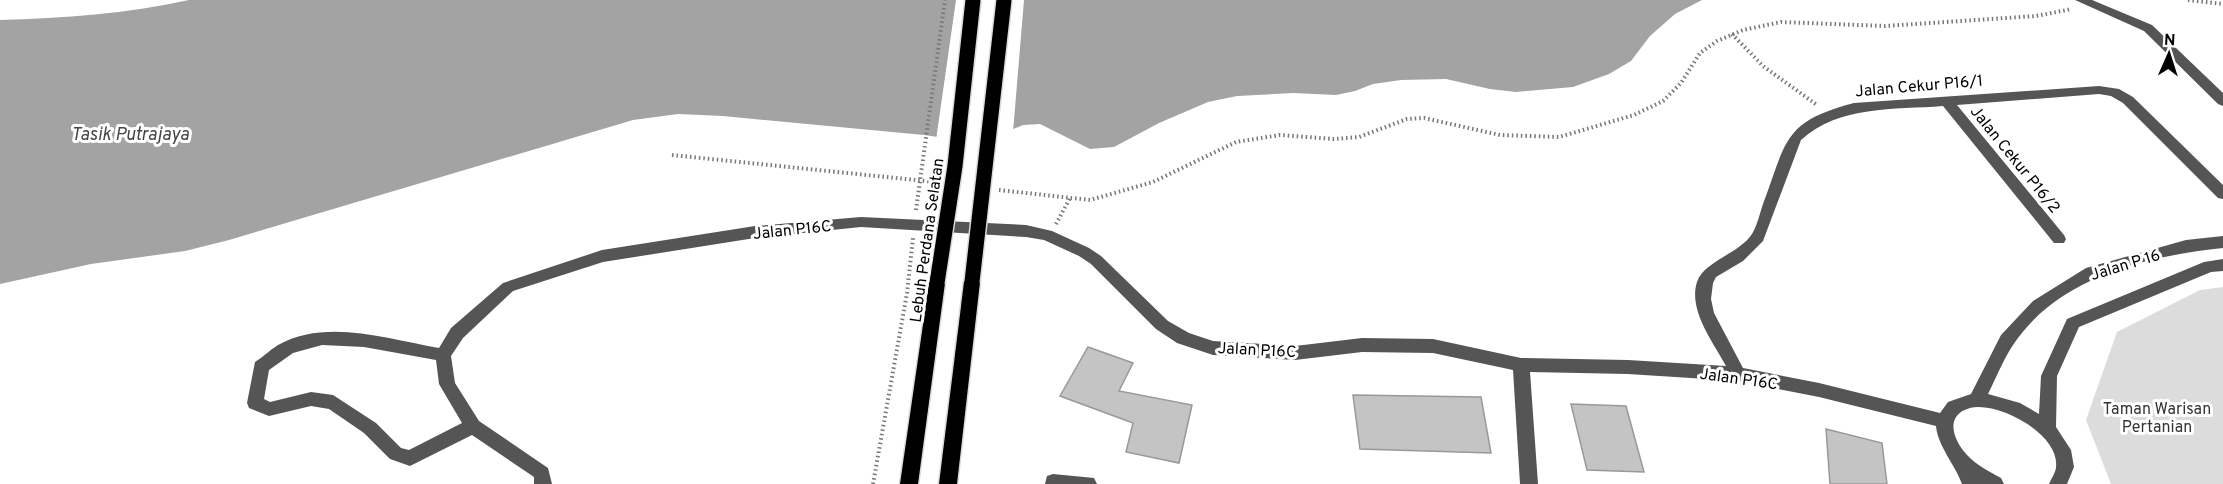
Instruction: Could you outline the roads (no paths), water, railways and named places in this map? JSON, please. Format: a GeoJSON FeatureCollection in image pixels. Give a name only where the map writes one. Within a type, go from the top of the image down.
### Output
{"type":"FeatureCollection","features":[{"type":"Feature","properties":{"kind":"main road","name":"Lebuh Perdana Selatan"},"geometry":{"type":"LineString","coordinates":[[909,484],[955,166],[973,0]]}},
{"type":"Feature","properties":{"kind":"main road"},"geometry":{"type":"LineString","coordinates":[[948,484],[1004,0]]}},
{"type":"Feature","properties":{"kind":"street"},"geometry":{"type":"LineString","coordinates":[[2084,1],[2148,28],[2223,101]]}},
{"type":"Feature","properties":{"kind":"street","name":"Jalan Cekur P16/1"},"geometry":{"type":"LineString","coordinates":[[1738,374],[1706,313],[1703,299],[1705,282],[1711,273],[1738,257],[1758,237],[1795,138],[1809,125],[1831,114],[1854,108],[2099,90],[2114,92],[2128,100],[2223,194]]}},
{"type":"Feature","properties":{"kind":"street","name":"Jalan Cekur P16/2"},"geometry":{"type":"LineString","coordinates":[[1946,101],[2059,239]]}},
{"type":"Feature","properties":{"kind":"street","name":"Jalan P16C"},"geometry":{"type":"LineString","coordinates":[[443,355],[457,333],[508,287],[602,256],[755,232],[861,222],[1026,231],[1047,235],[1076,247],[1096,260],[1162,325],[1196,344],[1213,348],[1295,353],[1362,345],[1433,346],[1521,365],[1628,367],[1738,374],[1819,390],[1944,420]]}},
{"type":"Feature","properties":{"kind":"street","name":"Jalan P 16"},"geometry":{"type":"LineString","coordinates":[[1977,399],[2007,340],[2039,305],[2091,272],[2186,246],[2223,242]]}},
{"type":"Feature","properties":{"kind":"street","name":"Jalan P 16"},"geometry":{"type":"LineString","coordinates":[[2047,430],[2049,376],[2073,323],[2209,266],[2223,265]]}},
{"type":"Feature","properties":{"kind":"street"},"geometry":{"type":"LineString","coordinates":[[473,426],[410,459],[396,454],[370,429],[333,402],[311,399],[269,409],[255,403],[261,367],[287,348],[318,338],[336,337],[443,355],[447,384],[473,426],[542,473],[543,484]]}},
{"type":"Feature","properties":{"kind":"street"},"geometry":{"type":"LineString","coordinates":[[1521,365],[1529,484]]}},
{"type":"Feature","properties":{"kind":"street"},"geometry":{"type":"LineString","coordinates":[[1971,484],[1960,460],[1950,446],[1945,433],[1944,420],[1950,409],[1961,402],[1977,399],[1995,400],[2013,407],[2032,417],[2047,430],[2059,444],[2065,459],[2065,472],[2058,484]]}},
{"type":"Feature","properties":{"kind":"street"},"geometry":{"type":"LineString","coordinates":[[1960,460],[1995,484]]}},
{"type":"Feature","properties":{"kind":"street"},"geometry":{"type":"LineString","coordinates":[[1053,482],[1088,484]]}},
{"type":"Feature","properties":{"kind":"water","name":"Tasik Putrajaya"},"geometry":{"type":"Polygon","coordinates":[[[189,0],[1702,0],[1675,14],[1650,36],[1631,61],[1609,74],[1573,87],[1516,92],[1446,79],[1401,80],[1373,84],[1336,95],[1293,93],[1237,96],[1208,102],[1159,123],[1114,147],[1090,149],[1040,124],[1023,125],[980,143],[924,135],[723,116],[678,114],[633,120],[229,240],[185,251],[91,264],[0,284],[0,20],[95,15],[189,0]]]}},
{"type":"Feature","properties":{"kind":"park label","name":"Taman Warisan Pertanian"},"geometry":{"type":"Point","coordinates":[2157,417]}}]}
